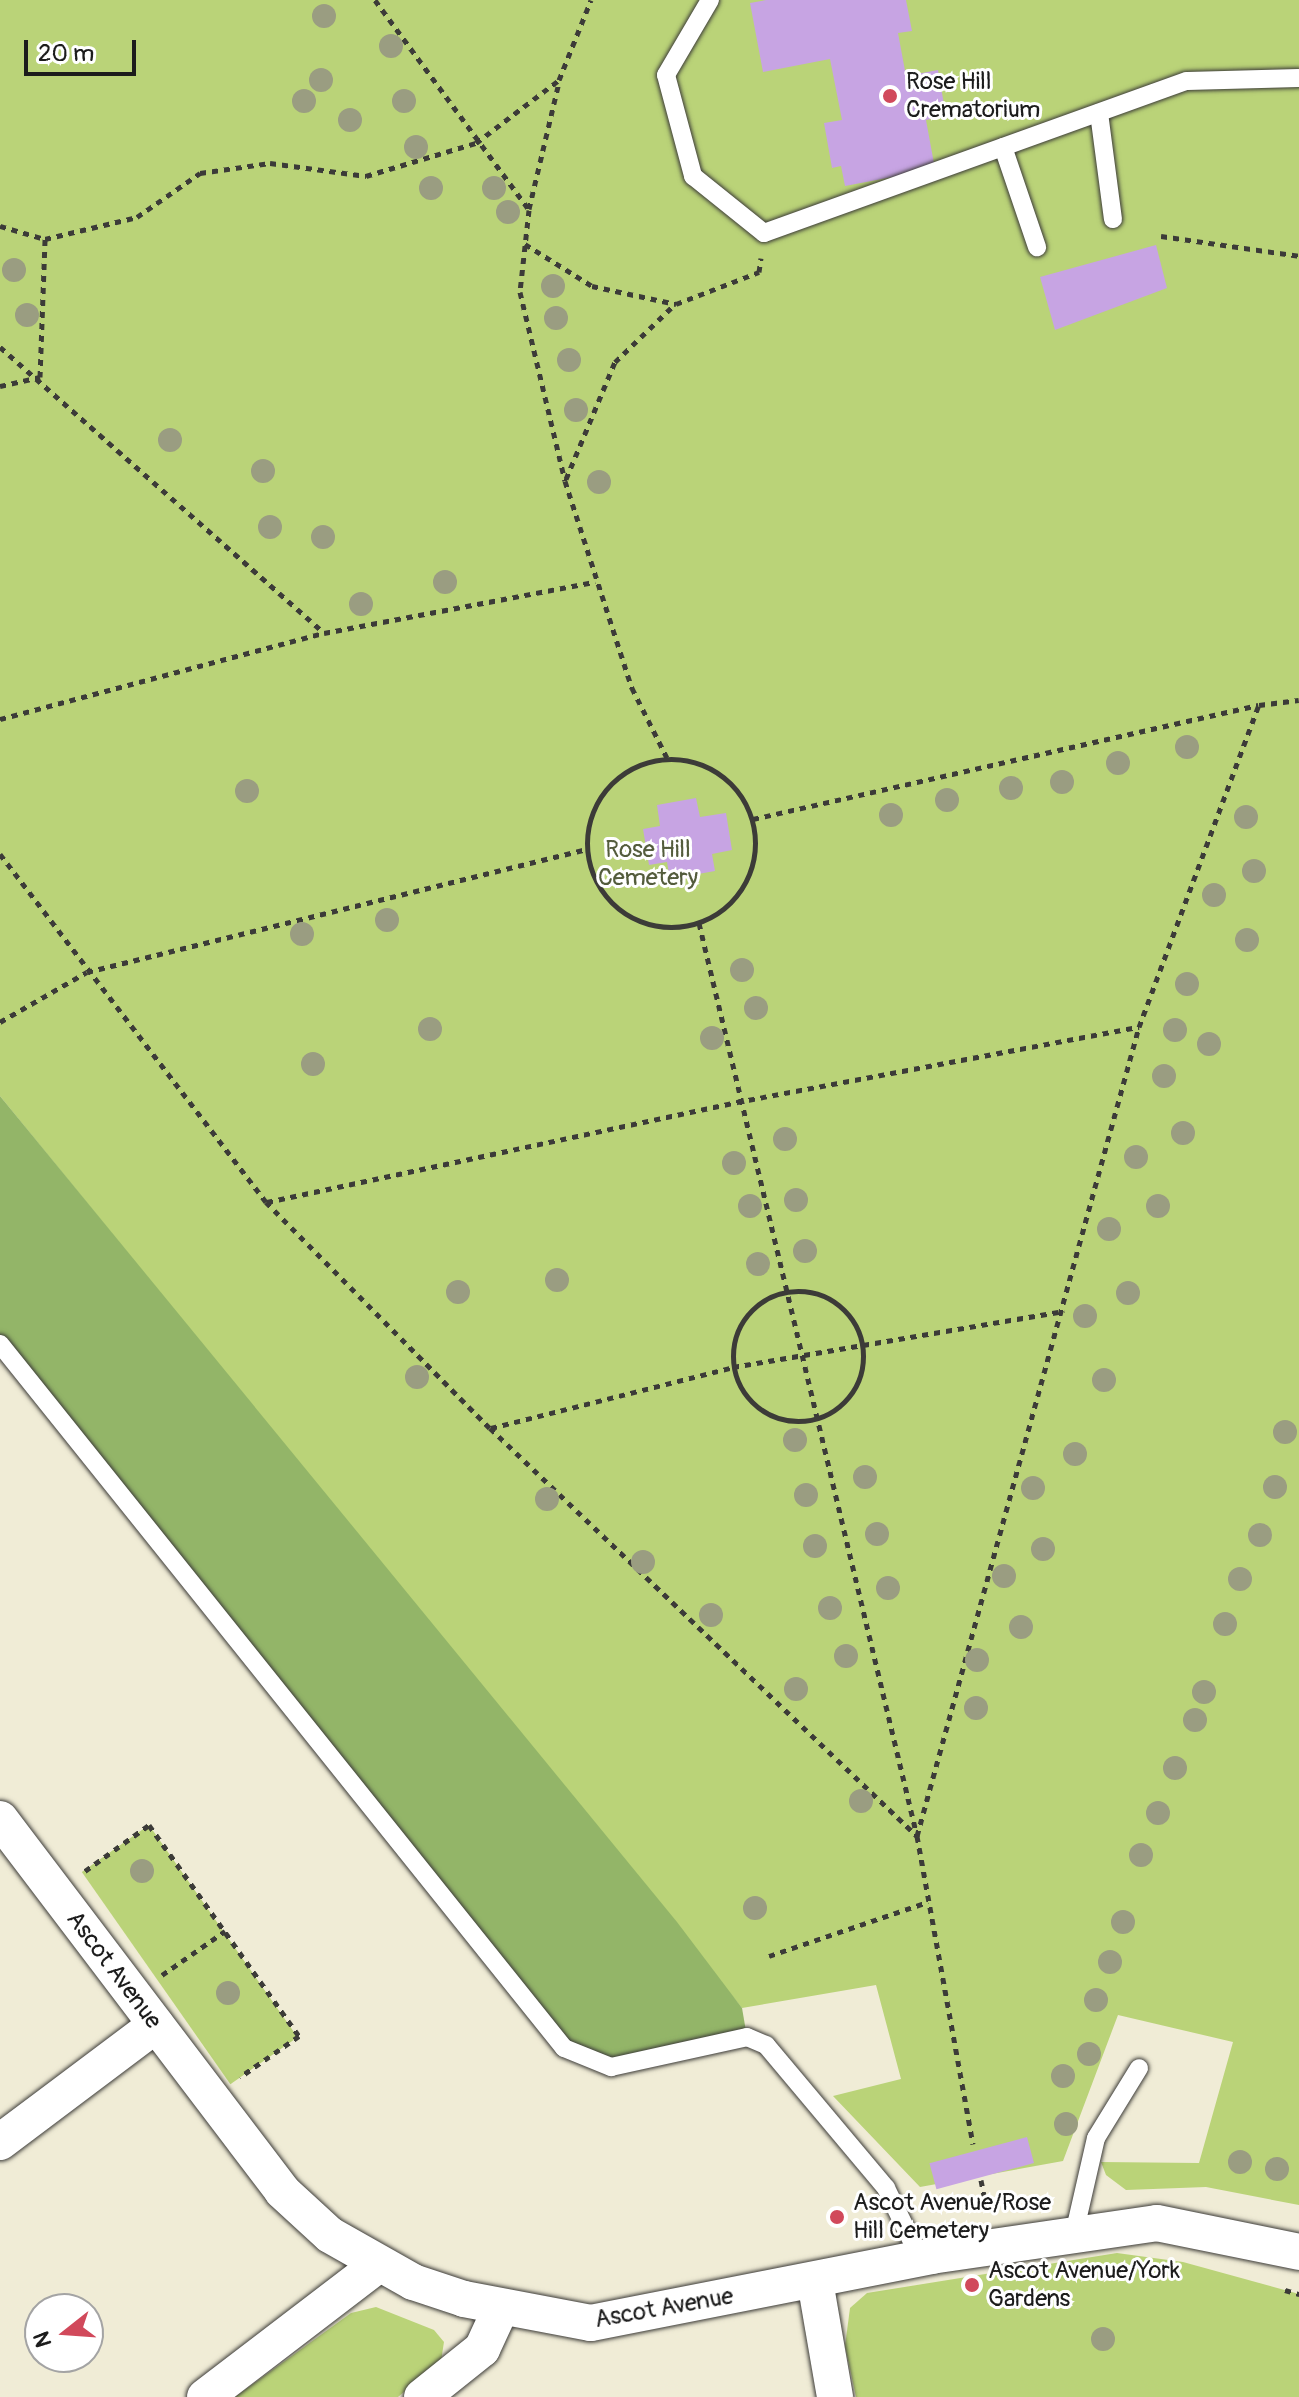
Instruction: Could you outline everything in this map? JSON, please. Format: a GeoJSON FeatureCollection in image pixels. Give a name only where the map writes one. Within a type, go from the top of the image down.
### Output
{"type":"FeatureCollection","features":[{"type":"Feature","properties":{"kind":"street","name":"Ascot Avenue"},"geometry":{"type":"LineString","coordinates":[[0,1819],[282,2191],[330,2235],[379,2264],[500,2310],[591,2323],[920,2258],[1157,2223],[1299,2252]]}},
{"type":"Feature","properties":{"kind":"street"},"geometry":{"type":"LineString","coordinates":[[0,2142],[156,2025]]}},
{"type":"Feature","properties":{"kind":"street"},"geometry":{"type":"LineString","coordinates":[[205,2397],[379,2264]]}},
{"type":"Feature","properties":{"kind":"street"},"geometry":{"type":"LineString","coordinates":[[815,2281],[835,2397]]}},
{"type":"Feature","properties":{"kind":"street"},"geometry":{"type":"LineString","coordinates":[[422,2397],[482,2349],[500,2310]]}},
{"type":"Feature","properties":{"kind":"lane"},"geometry":{"type":"LineString","coordinates":[[710,0],[666,75],[693,176],[764,233],[1187,81],[1299,66]]}},
{"type":"Feature","properties":{"kind":"lane"},"geometry":{"type":"LineString","coordinates":[[1187,81],[1299,78]]}},
{"type":"Feature","properties":{"kind":"lane"},"geometry":{"type":"LineString","coordinates":[[1099,113],[1113,219]]}},
{"type":"Feature","properties":{"kind":"lane"},"geometry":{"type":"LineString","coordinates":[[1003,147],[1037,247]]}},
{"type":"Feature","properties":{"kind":"lane"},"geometry":{"type":"LineString","coordinates":[[0,1344],[564,2048],[611,2067],[747,2037],[766,2045],[886,2188],[920,2258]]}},
{"type":"Feature","properties":{"kind":"lane"},"geometry":{"type":"LineString","coordinates":[[1074,2234],[1096,2138],[1139,2068]]}},
{"type":"Feature","properties":{"kind":"path"},"geometry":{"type":"LineString","coordinates":[[375,0],[476,143],[529,210]]}},
{"type":"Feature","properties":{"kind":"path"},"geometry":{"type":"LineString","coordinates":[[591,0],[559,80],[529,210],[520,292],[565,481],[595,582],[632,688],[667,758]]}},
{"type":"Feature","properties":{"kind":"path"},"geometry":{"type":"LineString","coordinates":[[0,226],[45,239],[137,217],[200,173],[270,163],[366,176],[476,143],[559,80]]}},
{"type":"Feature","properties":{"kind":"path"},"geometry":{"type":"LineString","coordinates":[[565,481],[615,362],[676,304],[759,272],[764,233]]}},
{"type":"Feature","properties":{"kind":"path"},"geometry":{"type":"LineString","coordinates":[[1161,236],[1299,256]]}},
{"type":"Feature","properties":{"kind":"path"},"geometry":{"type":"LineString","coordinates":[[40,377],[45,239]]}},
{"type":"Feature","properties":{"kind":"path"},"geometry":{"type":"LineString","coordinates":[[525,244],[592,286],[676,304]]}},
{"type":"Feature","properties":{"kind":"path"},"geometry":{"type":"LineString","coordinates":[[0,347],[40,377],[324,633]]}},
{"type":"Feature","properties":{"kind":"path"},"geometry":{"type":"LineString","coordinates":[[0,386],[40,377]]}},
{"type":"Feature","properties":{"kind":"path"},"geometry":{"type":"LineString","coordinates":[[0,719],[324,633],[595,582]]}},
{"type":"Feature","properties":{"kind":"path"},"geometry":{"type":"LineString","coordinates":[[753,819],[1259,705],[1299,700]]}},
{"type":"Feature","properties":{"kind":"path"},"geometry":{"type":"LineString","coordinates":[[917,1836],[1064,1311],[1139,1027],[1259,705]]}},
{"type":"Feature","properties":{"kind":"path"},"geometry":{"type":"LineString","coordinates":[[667,758],[721,773],[753,819],[752,870],[740,893],[699,923],[661,926],[625,914],[593,874],[587,849],[589,822],[617,777],[667,758]]}},
{"type":"Feature","properties":{"kind":"path"},"geometry":{"type":"LineString","coordinates":[[0,1022],[87,972],[587,849]]}},
{"type":"Feature","properties":{"kind":"path"},"geometry":{"type":"LineString","coordinates":[[0,854],[87,972],[266,1202],[490,1428],[917,1836]]}},
{"type":"Feature","properties":{"kind":"path"},"geometry":{"type":"LineString","coordinates":[[699,923],[737,1102],[822,1417],[917,1836],[973,2144]]}},
{"type":"Feature","properties":{"kind":"path"},"geometry":{"type":"LineString","coordinates":[[266,1202],[737,1102],[1139,1027]]}},
{"type":"Feature","properties":{"kind":"path"},"geometry":{"type":"LineString","coordinates":[[788,1291],[823,1295],[841,1306],[863,1344],[855,1388],[822,1417],[784,1420],[766,1413],[733,1367],[738,1329],[748,1313],[788,1291]]}},
{"type":"Feature","properties":{"kind":"path"},"geometry":{"type":"LineString","coordinates":[[490,1428],[733,1367],[1064,1311]]}},
{"type":"Feature","properties":{"kind":"path"},"geometry":{"type":"LineString","coordinates":[[74,1879],[149,1825],[299,2036],[210,2098]]}},
{"type":"Feature","properties":{"kind":"path"},"geometry":{"type":"LineString","coordinates":[[769,1956],[928,1902]]}},
{"type":"Feature","properties":{"kind":"path"},"geometry":{"type":"LineString","coordinates":[[150,1983],[225,1931]]}},
{"type":"Feature","properties":{"kind":"path"},"geometry":{"type":"LineString","coordinates":[[1269,2285],[1299,2294]]}},
{"type":"Feature","properties":{"kind":"green space","name":"Rose Hill Cemetery"},"geometry":{"type":"Polygon","coordinates":[[[0,0],[1299,0],[1299,2205],[1206,2187],[1126,2190],[1106,2175],[1101,2162],[1199,2163],[1233,2042],[1118,2015],[1063,2161],[920,2187],[833,2096],[901,2079],[876,1985],[742,2008],[0,1096],[0,0]]]}},
{"type":"Feature","properties":{"kind":"green space"},"geometry":{"type":"Polygon","coordinates":[[[0,1096],[677,1922],[742,2008],[747,2037],[611,2067],[564,2048],[0,1344],[0,1096]]]}},
{"type":"Feature","properties":{"kind":"green space"},"geometry":{"type":"Polygon","coordinates":[[[149,1825],[298,2037],[230,2084],[82,1872],[149,1825]]]}},
{"type":"Feature","properties":{"kind":"green space"},"geometry":{"type":"Polygon","coordinates":[[[1117,2253],[1183,2262],[1299,2294],[1299,2397],[856,2397],[845,2346],[850,2308],[867,2293],[1117,2253]]]}},
{"type":"Feature","properties":{"kind":"green space"},"geometry":{"type":"Polygon","coordinates":[[[376,2307],[434,2330],[444,2342],[441,2361],[398,2397],[235,2397],[351,2313],[376,2307]]]}},
{"type":"Feature","properties":{"kind":"building","name":"Rose Hill Crematorium"},"geometry":{"type":"Polygon","coordinates":[[[766,0],[906,0],[912,31],[898,33],[906,76],[938,70],[946,116],[926,120],[935,169],[845,186],[841,166],[832,168],[824,123],[842,120],[830,59],[763,72],[750,3],[766,0]]]}},
{"type":"Feature","properties":{"kind":"building"},"geometry":{"type":"Polygon","coordinates":[[[1156,245],[1167,288],[1055,330],[1040,277],[1156,245]]]}},
{"type":"Feature","properties":{"kind":"building"},"geometry":{"type":"Polygon","coordinates":[[[696,798],[700,817],[726,813],[732,850],[712,854],[715,871],[670,879],[667,862],[649,865],[643,829],[660,826],[657,805],[696,798]]]}},
{"type":"Feature","properties":{"kind":"building"},"geometry":{"type":"Polygon","coordinates":[[[1027,2137],[1034,2163],[936,2189],[929,2163],[1027,2137]]]}},
{"type":"Feature","properties":{"kind":"place","name":"Rose Hill Crematorium"},"geometry":{"type":"Point","coordinates":[890,96]}},
{"type":"Feature","properties":{"kind":"place","name":"Ascot Avenue/Rose Hill Cemetery"},"geometry":{"type":"Point","coordinates":[837,2217]}},
{"type":"Feature","properties":{"kind":"place","name":"Ascot Avenue/York Gardens"},"geometry":{"type":"Point","coordinates":[972,2285]}}]}
